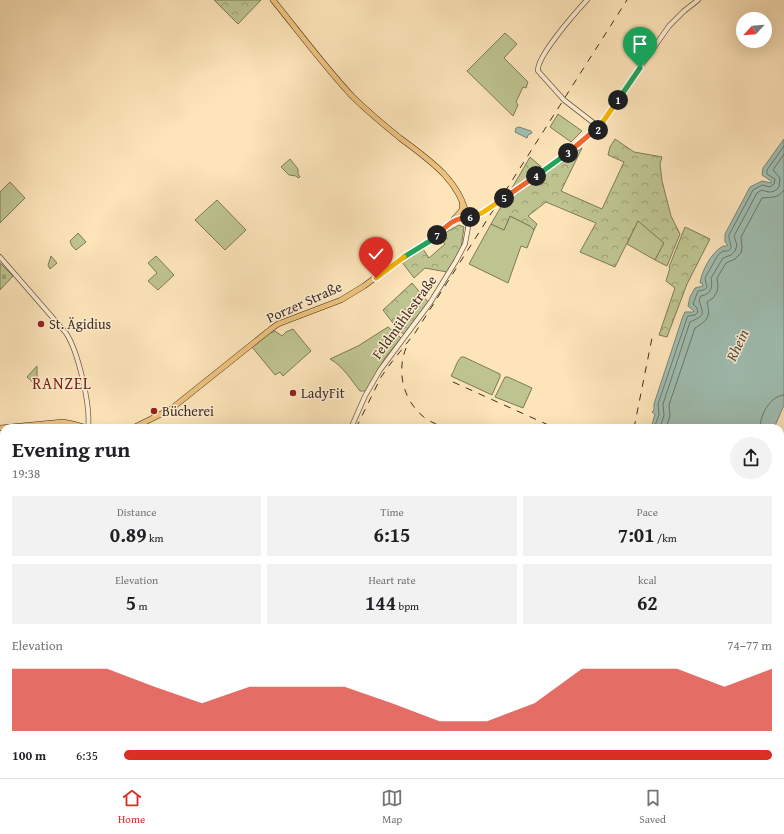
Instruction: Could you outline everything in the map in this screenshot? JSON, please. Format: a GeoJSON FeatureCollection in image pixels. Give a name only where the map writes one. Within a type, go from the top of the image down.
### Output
{"type":"FeatureCollection","features":[{"type":"Feature","properties":{"kind":"main road"},"geometry":{"type":"LineString","coordinates":[[273,0],[354,97],[380,122],[432,163],[451,182],[460,197],[467,217]]}},
{"type":"Feature","properties":{"kind":"main road"},"geometry":{"type":"LineString","coordinates":[[454,220],[462,210],[460,197]]}},
{"type":"Feature","properties":{"kind":"main road","name":"Porzer Straße"},"geometry":{"type":"LineString","coordinates":[[144,424],[172,409],[192,394],[261,335],[278,324],[342,300],[364,286],[406,255],[430,241],[444,227],[454,220],[467,217]]}},
{"type":"Feature","properties":{"kind":"main road"},"geometry":{"type":"LineString","coordinates":[[42,424],[63,422],[73,424]]}},
{"type":"Feature","properties":{"kind":"street"},"geometry":{"type":"LineString","coordinates":[[587,0],[562,29],[547,50],[539,64],[538,71],[564,100],[595,124],[594,126],[596,129]]}},
{"type":"Feature","properties":{"kind":"street"},"geometry":{"type":"LineString","coordinates":[[467,217],[478,214],[500,201],[572,150],[596,129],[599,130],[602,128],[602,123],[669,26],[698,0]]}},
{"type":"Feature","properties":{"kind":"street"},"geometry":{"type":"LineString","coordinates":[[595,124],[599,122],[602,123]]}},
{"type":"Feature","properties":{"kind":"street","name":"Feldmühlestraße"},"geometry":{"type":"LineString","coordinates":[[353,424],[365,396],[380,370],[430,303],[460,254],[465,244],[468,226],[467,217]]}},
{"type":"Feature","properties":{"kind":"street"},"geometry":{"type":"LineString","coordinates":[[0,257],[71,341],[77,358],[82,382],[87,408],[87,424]]}},
{"type":"Feature","properties":{"kind":"green space"},"geometry":{"type":"Polygon","coordinates":[[[214,0],[261,0],[238,24],[214,0]]]}},
{"type":"Feature","properties":{"kind":"green space"},"geometry":{"type":"Polygon","coordinates":[[[505,33],[517,44],[504,58],[528,82],[526,88],[523,87],[516,102],[518,105],[513,116],[467,71],[505,33]]]}},
{"type":"Feature","properties":{"kind":"green space"},"geometry":{"type":"Polygon","coordinates":[[[558,114],[582,131],[571,142],[550,127],[558,114]]]}},
{"type":"Feature","properties":{"kind":"green space"},"geometry":{"type":"Polygon","coordinates":[[[615,139],[634,152],[662,157],[660,164],[662,181],[671,216],[680,234],[667,266],[655,260],[664,243],[638,221],[615,267],[580,252],[596,223],[546,202],[528,216],[537,224],[534,230],[530,226],[510,216],[504,230],[491,224],[530,157],[547,172],[582,148],[561,191],[602,209],[624,162],[608,155],[610,147],[615,139]]]}},
{"type":"Feature","properties":{"kind":"green space"},"geometry":{"type":"Polygon","coordinates":[[[290,159],[298,169],[298,174],[300,177],[298,178],[296,176],[289,175],[281,167],[290,159]]]}},
{"type":"Feature","properties":{"kind":"green space"},"geometry":{"type":"Polygon","coordinates":[[[10,182],[25,198],[0,223],[0,192],[10,182]]]}},
{"type":"Feature","properties":{"kind":"green space"},"geometry":{"type":"Polygon","coordinates":[[[217,200],[246,230],[225,250],[195,220],[217,200]]]}},
{"type":"Feature","properties":{"kind":"green space"},"geometry":{"type":"Polygon","coordinates":[[[510,216],[530,226],[534,230],[527,248],[521,246],[508,283],[469,264],[491,224],[504,230],[510,216]]]}},
{"type":"Feature","properties":{"kind":"green space"},"geometry":{"type":"Polygon","coordinates":[[[638,220],[664,243],[655,260],[627,244],[638,220]]]}},
{"type":"Feature","properties":{"kind":"green space"},"geometry":{"type":"Polygon","coordinates":[[[459,225],[464,227],[461,248],[447,272],[425,268],[414,278],[402,262],[423,249],[429,258],[445,244],[440,238],[448,231],[459,225]]]}},
{"type":"Feature","properties":{"kind":"green space"},"geometry":{"type":"Polygon","coordinates":[[[685,227],[710,239],[687,284],[667,337],[659,335],[675,288],[666,281],[669,267],[685,227]]]}},
{"type":"Feature","properties":{"kind":"green space"},"geometry":{"type":"Polygon","coordinates":[[[78,233],[86,242],[76,250],[70,241],[78,233]]]}},
{"type":"Feature","properties":{"kind":"green space"},"geometry":{"type":"Polygon","coordinates":[[[51,256],[57,263],[50,269],[48,265],[51,256]]]}},
{"type":"Feature","properties":{"kind":"green space"},"geometry":{"type":"Polygon","coordinates":[[[156,256],[174,275],[158,290],[148,281],[157,273],[148,263],[156,256]]]}},
{"type":"Feature","properties":{"kind":"green space"},"geometry":{"type":"Polygon","coordinates":[[[0,263],[13,276],[0,290],[0,263]]]}},
{"type":"Feature","properties":{"kind":"green space"},"geometry":{"type":"Polygon","coordinates":[[[412,283],[428,302],[404,334],[399,331],[383,310],[412,283]]]}},
{"type":"Feature","properties":{"kind":"green space"},"geometry":{"type":"Polygon","coordinates":[[[388,327],[401,338],[385,358],[366,391],[360,391],[343,369],[330,359],[358,346],[388,327]]]}},
{"type":"Feature","properties":{"kind":"green space"},"geometry":{"type":"Polygon","coordinates":[[[293,329],[311,351],[283,376],[280,372],[275,375],[252,347],[268,334],[275,331],[282,336],[286,332],[293,329]]]}},
{"type":"Feature","properties":{"kind":"green space"},"geometry":{"type":"Polygon","coordinates":[[[461,357],[500,374],[492,395],[451,376],[461,357]]]}},
{"type":"Feature","properties":{"kind":"green space"},"geometry":{"type":"Polygon","coordinates":[[[37,366],[37,386],[27,377],[37,366]]]}},
{"type":"Feature","properties":{"kind":"green space"},"geometry":{"type":"Polygon","coordinates":[[[505,377],[532,388],[523,408],[495,397],[505,377]]]}},
{"type":"Feature","properties":{"kind":"water"},"geometry":{"type":"Polygon","coordinates":[[[519,127],[531,131],[532,133],[528,135],[527,138],[515,132],[516,128],[519,127]]]}},
{"type":"Feature","properties":{"kind":"water","name":"Rhein"},"geometry":{"type":"Polygon","coordinates":[[[784,139],[784,405],[776,424],[652,424],[655,414],[652,412],[654,410],[654,404],[683,316],[685,312],[694,311],[688,306],[690,297],[695,288],[703,286],[702,283],[700,283],[701,278],[711,257],[723,246],[727,246],[725,242],[725,234],[750,187],[762,181],[771,183],[771,181],[762,175],[763,168],[784,139]]]}},
{"type":"Feature","properties":{"kind":"railway"},"geometry":{"type":"LineString","coordinates":[[358,424],[381,377],[415,333],[627,0]]}},
{"type":"Feature","properties":{"kind":"railway"},"geometry":{"type":"LineString","coordinates":[[635,424],[653,333]]}},
{"type":"Feature","properties":{"kind":"railway"},"geometry":{"type":"LineString","coordinates":[[406,348],[403,358],[402,377],[407,395],[418,411],[425,418],[436,424]]}},
{"type":"Feature","properties":{"kind":"railway"},"geometry":{"type":"LineString","coordinates":[[453,382],[546,424]]}},
{"type":"Feature","properties":{"kind":"place","name":"St. Ägidius"},"geometry":{"type":"Point","coordinates":[41,324]}},
{"type":"Feature","properties":{"kind":"place","name":"LadyFit"},"geometry":{"type":"Point","coordinates":[293,393]}},
{"type":"Feature","properties":{"kind":"place","name":"Bücherei"},"geometry":{"type":"Point","coordinates":[154,411]}},
{"type":"Feature","properties":{"kind":"district","name":"RANZEL"},"geometry":{"type":"Point","coordinates":[62,383]}},
{"type":"Feature","properties":{"kind":"route"},"geometry":{"type":"LineString","coordinates":[[376,278],[406,255],[435,238],[444,227],[452,221],[482,213],[572,150],[596,129],[601,130],[603,126],[602,123],[640,68]]}}]}
